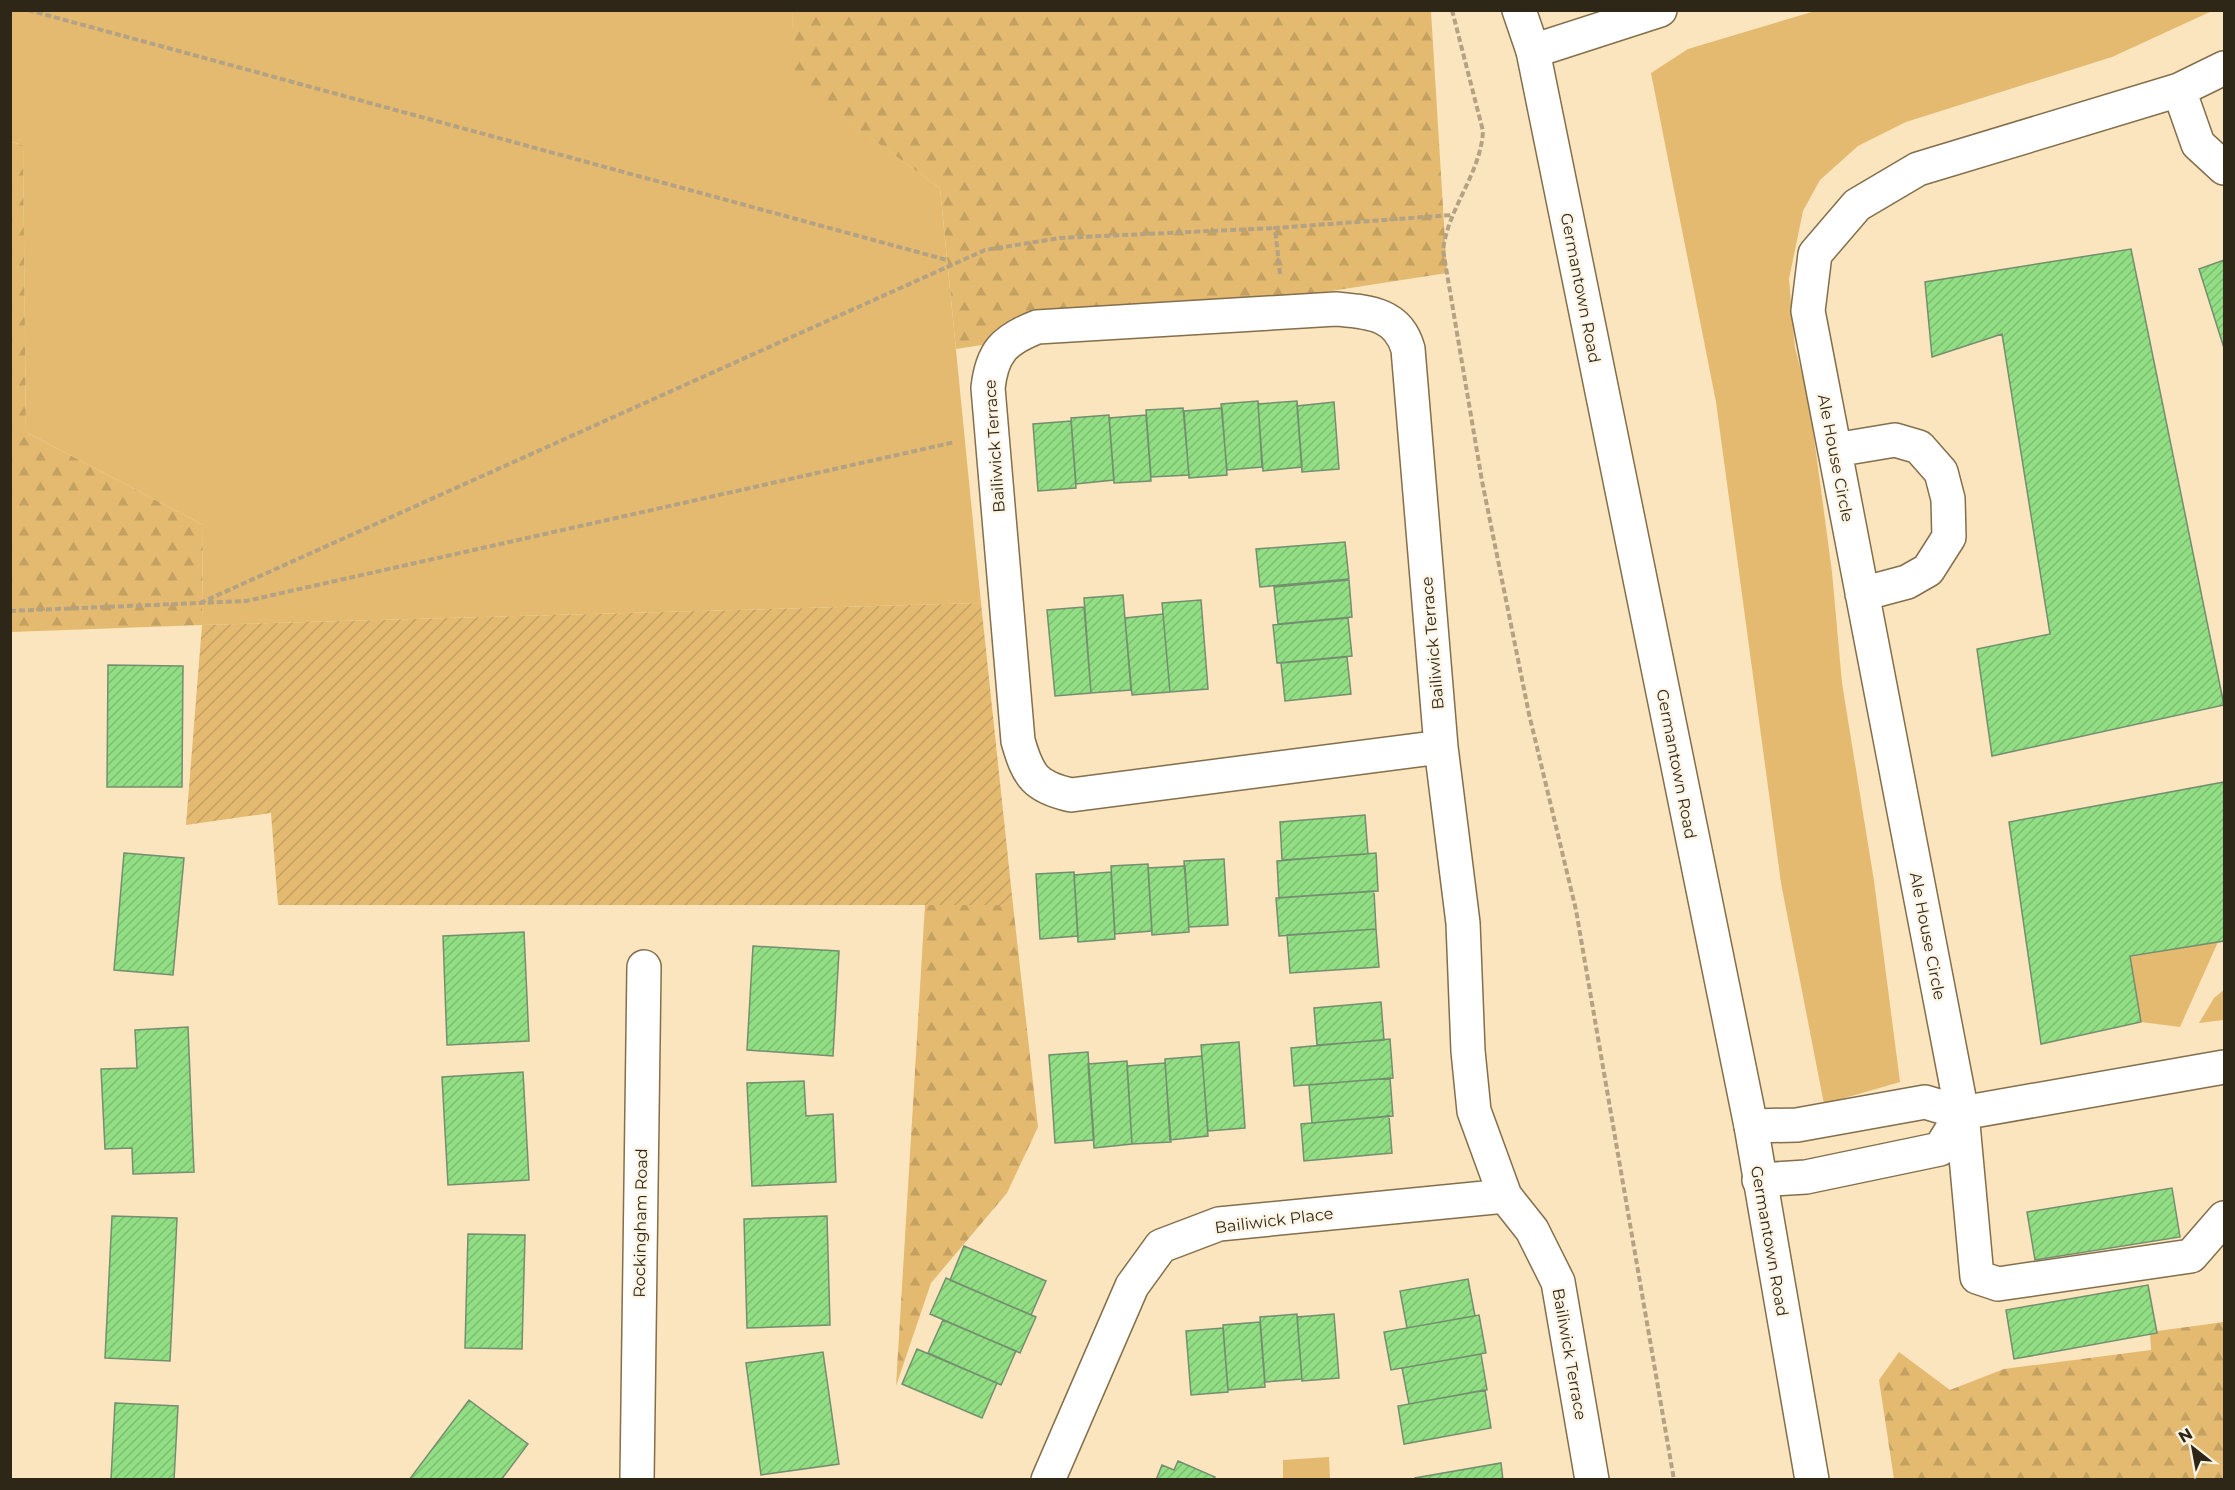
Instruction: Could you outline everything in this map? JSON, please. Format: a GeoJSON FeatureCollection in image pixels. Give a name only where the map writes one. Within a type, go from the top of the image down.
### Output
{"type":"FeatureCollection","features":[{"type":"Feature","properties":{"kind":"street","name":"Germantown Road"},"geometry":{"type":"LineString","coordinates":[[1519,10],[1533,51],[1751,1126],[1812,1479]]}},
{"type":"Feature","properties":{"kind":"street","name":"Germantown Road"},"geometry":{"type":"LineString","coordinates":[[1533,51],[1538,10]]}},
{"type":"Feature","properties":{"kind":"street"},"geometry":{"type":"LineString","coordinates":[[1533,51],[1660,10]]}},
{"type":"Feature","properties":{"kind":"street","name":"Ale House Circle"},"geometry":{"type":"LineString","coordinates":[[2224,68],[2179,90],[1918,169],[1857,205],[1815,254],[1808,311],[1962,1113],[1977,1277],[1998,1284],[2191,1256],[2224,1218]]}},
{"type":"Feature","properties":{"kind":"street"},"geometry":{"type":"LineString","coordinates":[[2179,90],[2198,144],[2224,168]]}},
{"type":"Feature","properties":{"kind":"street","name":"Bailiwick Terrace"},"geometry":{"type":"LineString","coordinates":[[1441,747],[1071,795],[1051,790],[1035,781],[1024,762],[1018,741],[988,388],[990,369],[997,353],[1013,336],[1037,327],[1336,309],[1367,312],[1395,324],[1404,335],[1408,350],[1441,747],[1463,923],[1468,1051],[1474,1111],[1505,1196],[1532,1230],[1558,1282],[1592,1479]]}},
{"type":"Feature","properties":{"kind":"street"},"geometry":{"type":"LineString","coordinates":[[1835,450],[1895,440],[1919,447],[1941,472],[1948,499],[1949,537],[1928,570],[1907,582],[1862,594]]}},
{"type":"Feature","properties":{"kind":"street","name":"Rockingham Road"},"geometry":{"type":"LineString","coordinates":[[636,1479],[644,967]]}},
{"type":"Feature","properties":{"kind":"street"},"geometry":{"type":"LineString","coordinates":[[1751,1126],[1797,1125],[1925,1102],[1962,1113],[2224,1066]]}},
{"type":"Feature","properties":{"kind":"street"},"geometry":{"type":"LineString","coordinates":[[1759,1180],[1806,1177],[1940,1149],[1962,1113]]}},
{"type":"Feature","properties":{"kind":"street","name":"Bailiwick Place"},"geometry":{"type":"LineString","coordinates":[[1047,1479],[1132,1286],[1161,1246],[1219,1224],[1505,1196]]}},
{"type":"Feature","properties":{"kind":"path"},"geometry":{"type":"LineString","coordinates":[[28,10],[947,260]]}},
{"type":"Feature","properties":{"kind":"path"},"geometry":{"type":"LineString","coordinates":[[1452,10],[1483,130],[1482,146],[1445,232],[1443,250],[1482,481],[1528,714],[1576,910],[1674,1479]]}},
{"type":"Feature","properties":{"kind":"path"},"geometry":{"type":"LineString","coordinates":[[200,603],[985,250],[1060,238],[1275,228],[1452,215]]}},
{"type":"Feature","properties":{"kind":"path"},"geometry":{"type":"LineString","coordinates":[[1275,228],[1284,312]]}},
{"type":"Feature","properties":{"kind":"path"},"geometry":{"type":"LineString","coordinates":[[10,611],[246,601],[992,434]]}},
{"type":"Feature","properties":{"kind":"green space"},"geometry":{"type":"Polygon","coordinates":[[[10,11],[792,11],[796,83],[940,188],[981,603],[202,625],[203,525],[26,432],[23,145],[11,142],[10,11]]]}},
{"type":"Feature","properties":{"kind":"green space"},"geometry":{"type":"Polygon","coordinates":[[[792,11],[1431,11],[1447,273],[956,349],[940,188],[795,83],[792,11]]]}},
{"type":"Feature","properties":{"kind":"green space"},"geometry":{"type":"Polygon","coordinates":[[[1815,11],[2212,11],[2112,57],[1906,122],[1858,146],[1820,180],[1803,211],[1789,279],[1795,348],[1809,400],[1832,572],[1842,683],[1874,881],[1900,1082],[1824,1104],[1781,883],[1716,402],[1651,73],[1688,49],[1815,11]]]}},
{"type":"Feature","properties":{"kind":"green space"},"geometry":{"type":"Polygon","coordinates":[[[10,142],[23,145],[26,432],[203,525],[202,625],[11,632],[10,142]]]}},
{"type":"Feature","properties":{"kind":"green space"},"geometry":{"type":"Polygon","coordinates":[[[981,603],[1013,905],[278,905],[271,813],[186,825],[202,625],[981,603]]]}},
{"type":"Feature","properties":{"kind":"green space"},"geometry":{"type":"Polygon","coordinates":[[[925,905],[1013,905],[1038,1127],[1007,1193],[931,1283],[896,1386],[925,905]]]}},
{"type":"Feature","properties":{"kind":"green space"},"geometry":{"type":"Polygon","coordinates":[[[2218,942],[2180,1027],[2141,1022],[2130,956],[2218,942]]]}},
{"type":"Feature","properties":{"kind":"green space"},"geometry":{"type":"Polygon","coordinates":[[[2224,990],[2224,1020],[2199,1023],[2214,998],[2224,990]]]}},
{"type":"Feature","properties":{"kind":"green space"},"geometry":{"type":"Polygon","coordinates":[[[2224,1322],[2224,1479],[1894,1479],[1879,1380],[1899,1352],[1950,1390],[2004,1369],[2151,1350],[2150,1332],[2224,1322]]]}},
{"type":"Feature","properties":{"kind":"green space"},"geometry":{"type":"Polygon","coordinates":[[[1329,1457],[1330,1479],[1283,1479],[1283,1460],[1329,1457]]]}},
{"type":"Feature","properties":{"kind":"building"},"geometry":{"type":"Polygon","coordinates":[[[2131,249],[2224,705],[1992,756],[1977,649],[2050,634],[2002,334],[1932,357],[1925,282],[2131,249]]]}},
{"type":"Feature","properties":{"kind":"building"},"geometry":{"type":"Polygon","coordinates":[[[2224,260],[2224,348],[2199,269],[2224,260]]]}},
{"type":"Feature","properties":{"kind":"building"},"geometry":{"type":"Polygon","coordinates":[[[1258,401],[1262,467],[1227,470],[1221,404],[1258,401]]]}},
{"type":"Feature","properties":{"kind":"building"},"geometry":{"type":"Polygon","coordinates":[[[1297,401],[1302,467],[1263,471],[1258,404],[1297,401]]]}},
{"type":"Feature","properties":{"kind":"building"},"geometry":{"type":"Polygon","coordinates":[[[1334,402],[1339,469],[1302,472],[1297,406],[1334,402]]]}},
{"type":"Feature","properties":{"kind":"building"},"geometry":{"type":"Polygon","coordinates":[[[1183,408],[1189,475],[1151,477],[1146,410],[1183,408]]]}},
{"type":"Feature","properties":{"kind":"building"},"geometry":{"type":"Polygon","coordinates":[[[1222,408],[1227,475],[1189,478],[1184,411],[1222,408]]]}},
{"type":"Feature","properties":{"kind":"building"},"geometry":{"type":"Polygon","coordinates":[[[1109,415],[1114,480],[1076,484],[1071,418],[1109,415]]]}},
{"type":"Feature","properties":{"kind":"building"},"geometry":{"type":"Polygon","coordinates":[[[1146,415],[1151,481],[1114,483],[1109,418],[1146,415]]]}},
{"type":"Feature","properties":{"kind":"building"},"geometry":{"type":"Polygon","coordinates":[[[1071,421],[1076,488],[1038,491],[1033,424],[1071,421]]]}},
{"type":"Feature","properties":{"kind":"building"},"geometry":{"type":"Polygon","coordinates":[[[1345,542],[1349,579],[1260,587],[1256,549],[1345,542]]]}},
{"type":"Feature","properties":{"kind":"building"},"geometry":{"type":"Polygon","coordinates":[[[1349,580],[1352,617],[1278,624],[1274,587],[1349,580]]]}},
{"type":"Feature","properties":{"kind":"building"},"geometry":{"type":"Polygon","coordinates":[[[1123,595],[1131,690],[1091,693],[1084,598],[1123,595]]]}},
{"type":"Feature","properties":{"kind":"building"},"geometry":{"type":"Polygon","coordinates":[[[1201,600],[1208,689],[1170,692],[1162,603],[1201,600]]]}},
{"type":"Feature","properties":{"kind":"building"},"geometry":{"type":"Polygon","coordinates":[[[1084,607],[1091,693],[1055,696],[1047,610],[1084,607]]]}},
{"type":"Feature","properties":{"kind":"building"},"geometry":{"type":"Polygon","coordinates":[[[1163,614],[1170,692],[1132,695],[1125,618],[1163,614]]]}},
{"type":"Feature","properties":{"kind":"building"},"geometry":{"type":"Polygon","coordinates":[[[1348,618],[1352,656],[1277,663],[1273,625],[1348,618]]]}},
{"type":"Feature","properties":{"kind":"building"},"geometry":{"type":"Polygon","coordinates":[[[1347,657],[1351,694],[1285,701],[1281,663],[1347,657]]]}},
{"type":"Feature","properties":{"kind":"building"},"geometry":{"type":"Polygon","coordinates":[[[108,665],[183,666],[182,787],[107,787],[108,665]]]}},
{"type":"Feature","properties":{"kind":"building"},"geometry":{"type":"Polygon","coordinates":[[[2224,782],[2224,941],[2130,956],[2141,1022],[2041,1044],[2009,822],[2224,782]]]}},
{"type":"Feature","properties":{"kind":"building"},"geometry":{"type":"Polygon","coordinates":[[[1365,815],[1368,854],[1282,860],[1280,822],[1365,815]]]}},
{"type":"Feature","properties":{"kind":"building"},"geometry":{"type":"Polygon","coordinates":[[[124,853],[184,858],[173,975],[114,970],[124,853]]]}},
{"type":"Feature","properties":{"kind":"building"},"geometry":{"type":"Polygon","coordinates":[[[1376,853],[1378,891],[1279,898],[1277,861],[1376,853]]]}},
{"type":"Feature","properties":{"kind":"building"},"geometry":{"type":"Polygon","coordinates":[[[1224,859],[1228,925],[1189,927],[1184,861],[1224,859]]]}},
{"type":"Feature","properties":{"kind":"building"},"geometry":{"type":"Polygon","coordinates":[[[1148,864],[1152,931],[1115,934],[1111,866],[1148,864]]]}},
{"type":"Feature","properties":{"kind":"building"},"geometry":{"type":"Polygon","coordinates":[[[1185,866],[1189,932],[1152,935],[1148,868],[1185,866]]]}},
{"type":"Feature","properties":{"kind":"building"},"geometry":{"type":"Polygon","coordinates":[[[1074,872],[1078,936],[1040,939],[1036,874],[1074,872]]]}},
{"type":"Feature","properties":{"kind":"building"},"geometry":{"type":"Polygon","coordinates":[[[1111,872],[1115,939],[1078,942],[1074,875],[1111,872]]]}},
{"type":"Feature","properties":{"kind":"building"},"geometry":{"type":"Polygon","coordinates":[[[1374,891],[1376,929],[1279,936],[1276,898],[1374,891]]]}},
{"type":"Feature","properties":{"kind":"building"},"geometry":{"type":"Polygon","coordinates":[[[1376,929],[1379,967],[1290,973],[1287,935],[1376,929]]]}},
{"type":"Feature","properties":{"kind":"building"},"geometry":{"type":"Polygon","coordinates":[[[524,932],[529,1041],[447,1045],[443,936],[524,932]]]}},
{"type":"Feature","properties":{"kind":"building"},"geometry":{"type":"Polygon","coordinates":[[[753,946],[839,951],[833,1056],[747,1050],[753,946]]]}},
{"type":"Feature","properties":{"kind":"building"},"geometry":{"type":"Polygon","coordinates":[[[1381,1002],[1384,1040],[1317,1045],[1314,1008],[1381,1002]]]}},
{"type":"Feature","properties":{"kind":"building"},"geometry":{"type":"Polygon","coordinates":[[[188,1027],[194,1172],[133,1174],[132,1148],[105,1149],[101,1069],[137,1068],[135,1030],[188,1027]]]}},
{"type":"Feature","properties":{"kind":"building"},"geometry":{"type":"Polygon","coordinates":[[[1390,1039],[1393,1078],[1294,1086],[1291,1048],[1390,1039]]]}},
{"type":"Feature","properties":{"kind":"building"},"geometry":{"type":"Polygon","coordinates":[[[1239,1042],[1245,1128],[1208,1131],[1201,1045],[1239,1042]]]}},
{"type":"Feature","properties":{"kind":"building"},"geometry":{"type":"Polygon","coordinates":[[[1088,1052],[1094,1140],[1055,1143],[1049,1055],[1088,1052]]]}},
{"type":"Feature","properties":{"kind":"building"},"geometry":{"type":"Polygon","coordinates":[[[1202,1056],[1208,1136],[1170,1140],[1165,1059],[1202,1056]]]}},
{"type":"Feature","properties":{"kind":"building"},"geometry":{"type":"Polygon","coordinates":[[[1127,1061],[1132,1144],[1094,1148],[1088,1064],[1127,1061]]]}},
{"type":"Feature","properties":{"kind":"building"},"geometry":{"type":"Polygon","coordinates":[[[1165,1063],[1171,1142],[1132,1144],[1127,1066],[1165,1063]]]}},
{"type":"Feature","properties":{"kind":"building"},"geometry":{"type":"Polygon","coordinates":[[[523,1072],[529,1180],[448,1185],[442,1077],[523,1072]]]}},
{"type":"Feature","properties":{"kind":"building"},"geometry":{"type":"Polygon","coordinates":[[[1390,1078],[1393,1116],[1312,1123],[1309,1085],[1390,1078]]]}},
{"type":"Feature","properties":{"kind":"building"},"geometry":{"type":"Polygon","coordinates":[[[804,1081],[806,1116],[833,1114],[836,1182],[752,1186],[747,1083],[804,1081]]]}},
{"type":"Feature","properties":{"kind":"building"},"geometry":{"type":"Polygon","coordinates":[[[1389,1116],[1392,1153],[1304,1161],[1301,1124],[1389,1116]]]}},
{"type":"Feature","properties":{"kind":"building"},"geometry":{"type":"Polygon","coordinates":[[[2172,1188],[2180,1237],[2035,1260],[2027,1212],[2172,1188]]]}},
{"type":"Feature","properties":{"kind":"building"},"geometry":{"type":"Polygon","coordinates":[[[112,1216],[177,1218],[170,1361],[105,1358],[112,1216]]]}},
{"type":"Feature","properties":{"kind":"building"},"geometry":{"type":"Polygon","coordinates":[[[827,1216],[830,1325],[747,1328],[744,1219],[827,1216]]]}},
{"type":"Feature","properties":{"kind":"building"},"geometry":{"type":"Polygon","coordinates":[[[468,1234],[525,1235],[522,1349],[465,1348],[468,1234]]]}},
{"type":"Feature","properties":{"kind":"building"},"geometry":{"type":"Polygon","coordinates":[[[964,1246],[1046,1281],[1031,1315],[950,1280],[964,1246]]]}},
{"type":"Feature","properties":{"kind":"building"},"geometry":{"type":"Polygon","coordinates":[[[946,1278],[1036,1317],[1020,1353],[930,1314],[946,1278]]]}},
{"type":"Feature","properties":{"kind":"building"},"geometry":{"type":"Polygon","coordinates":[[[1468,1279],[1475,1316],[1407,1328],[1400,1291],[1468,1279]]]}},
{"type":"Feature","properties":{"kind":"building"},"geometry":{"type":"Polygon","coordinates":[[[2148,1285],[2157,1333],[2014,1359],[2006,1310],[2148,1285]]]}},
{"type":"Feature","properties":{"kind":"building"},"geometry":{"type":"Polygon","coordinates":[[[1297,1314],[1302,1379],[1265,1382],[1260,1317],[1297,1314]]]}},
{"type":"Feature","properties":{"kind":"building"},"geometry":{"type":"Polygon","coordinates":[[[1334,1314],[1339,1378],[1302,1381],[1297,1317],[1334,1314]]]}},
{"type":"Feature","properties":{"kind":"building"},"geometry":{"type":"Polygon","coordinates":[[[1479,1315],[1486,1353],[1391,1370],[1384,1332],[1479,1315]]]}},
{"type":"Feature","properties":{"kind":"building"},"geometry":{"type":"Polygon","coordinates":[[[943,1320],[1016,1351],[1001,1385],[928,1353],[943,1320]]]}},
{"type":"Feature","properties":{"kind":"building"},"geometry":{"type":"Polygon","coordinates":[[[1260,1322],[1265,1387],[1228,1390],[1223,1325],[1260,1322]]]}},
{"type":"Feature","properties":{"kind":"building"},"geometry":{"type":"Polygon","coordinates":[[[1223,1328],[1228,1392],[1191,1395],[1186,1331],[1223,1328]]]}},
{"type":"Feature","properties":{"kind":"building"},"geometry":{"type":"Polygon","coordinates":[[[917,1349],[997,1383],[982,1418],[902,1384],[917,1349]]]}},
{"type":"Feature","properties":{"kind":"building"},"geometry":{"type":"Polygon","coordinates":[[[823,1352],[839,1464],[761,1475],[746,1363],[823,1352]]]}},
{"type":"Feature","properties":{"kind":"building"},"geometry":{"type":"Polygon","coordinates":[[[1481,1354],[1487,1390],[1409,1404],[1402,1368],[1481,1354]]]}},
{"type":"Feature","properties":{"kind":"building"},"geometry":{"type":"Polygon","coordinates":[[[1485,1390],[1491,1428],[1404,1444],[1398,1406],[1485,1390]]]}},
{"type":"Feature","properties":{"kind":"building"},"geometry":{"type":"Polygon","coordinates":[[[469,1400],[528,1444],[501,1480],[409,1480],[469,1400]]]}},
{"type":"Feature","properties":{"kind":"building"},"geometry":{"type":"Polygon","coordinates":[[[115,1403],[178,1406],[174,1480],[111,1480],[115,1403]]]}},
{"type":"Feature","properties":{"kind":"building"},"geometry":{"type":"Polygon","coordinates":[[[1178,1461],[1215,1477],[1213,1480],[1156,1480],[1162,1465],[1174,1470],[1178,1461]]]}},
{"type":"Feature","properties":{"kind":"building"},"geometry":{"type":"Polygon","coordinates":[[[1501,1463],[1503,1480],[1415,1480],[1415,1478],[1501,1463]]]}}]}
